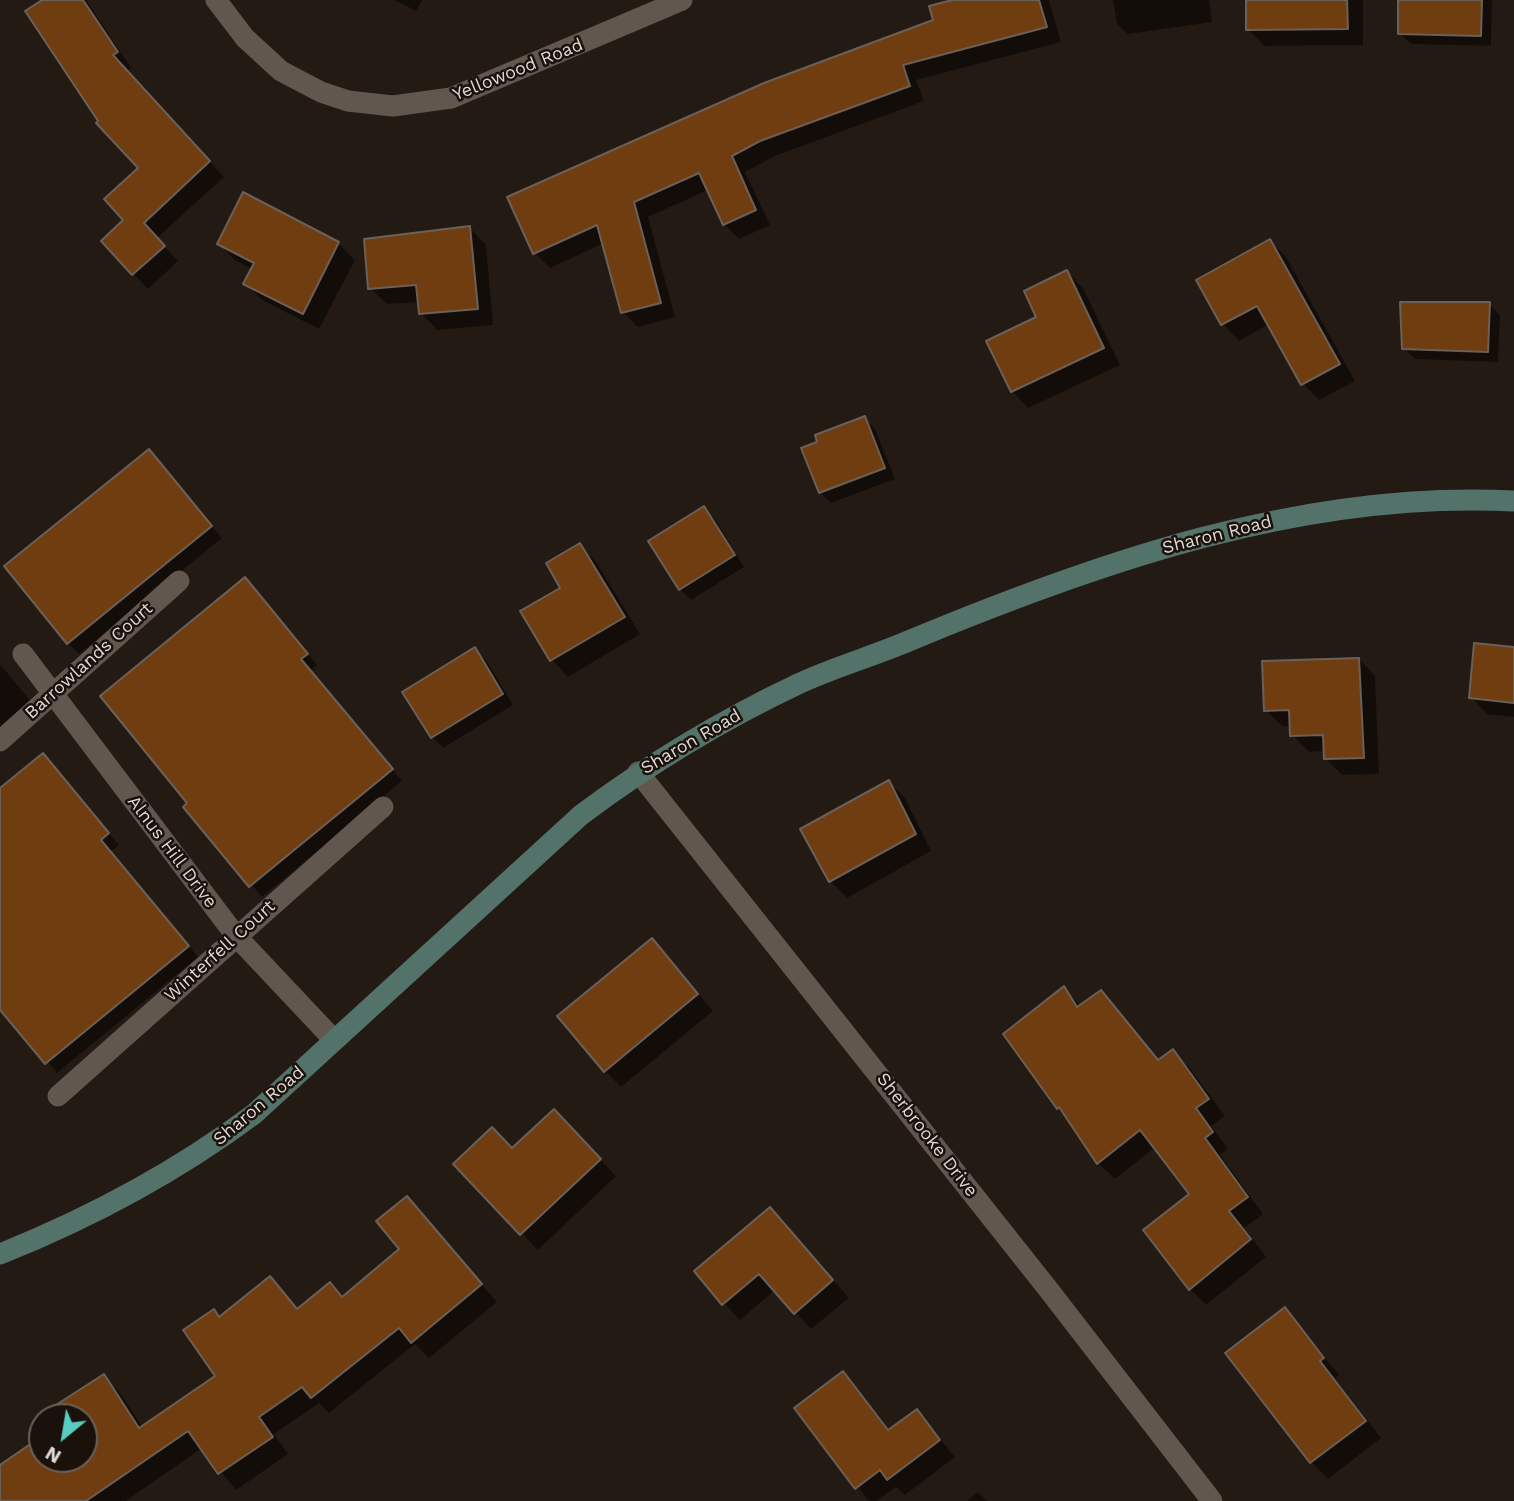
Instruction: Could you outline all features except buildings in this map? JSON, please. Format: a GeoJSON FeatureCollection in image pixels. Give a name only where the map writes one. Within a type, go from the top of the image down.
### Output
{"type":"FeatureCollection","features":[{"type":"Feature","properties":{"kind":"main road","name":"Sharon Road"},"geometry":{"type":"LineString","coordinates":[[0,1254],[106,1207],[209,1148],[254,1114],[570,824],[638,772],[718,724],[800,683],[974,614],[1149,552],[1263,523],[1349,509],[1425,501],[1514,501]]}},
{"type":"Feature","properties":{"kind":"street","name":"Yellowood Road"},"geometry":{"type":"LineString","coordinates":[[216,0],[245,38],[281,71],[321,92],[339,98],[393,106],[451,98],[682,0]]}},
{"type":"Feature","properties":{"kind":"street","name":"Barrowlands Court"},"geometry":{"type":"LineString","coordinates":[[0,741],[179,581]]}},
{"type":"Feature","properties":{"kind":"street","name":"Alnus Hill Drive"},"geometry":{"type":"LineString","coordinates":[[23,654],[236,936],[334,1040]]}},
{"type":"Feature","properties":{"kind":"street","name":"Sherbrooke Drive"},"geometry":{"type":"LineString","coordinates":[[638,772],[1031,1267],[1212,1501]]}},
{"type":"Feature","properties":{"kind":"street","name":"Winterfell Court"},"geometry":{"type":"LineString","coordinates":[[58,1096],[383,807]]}}]}
